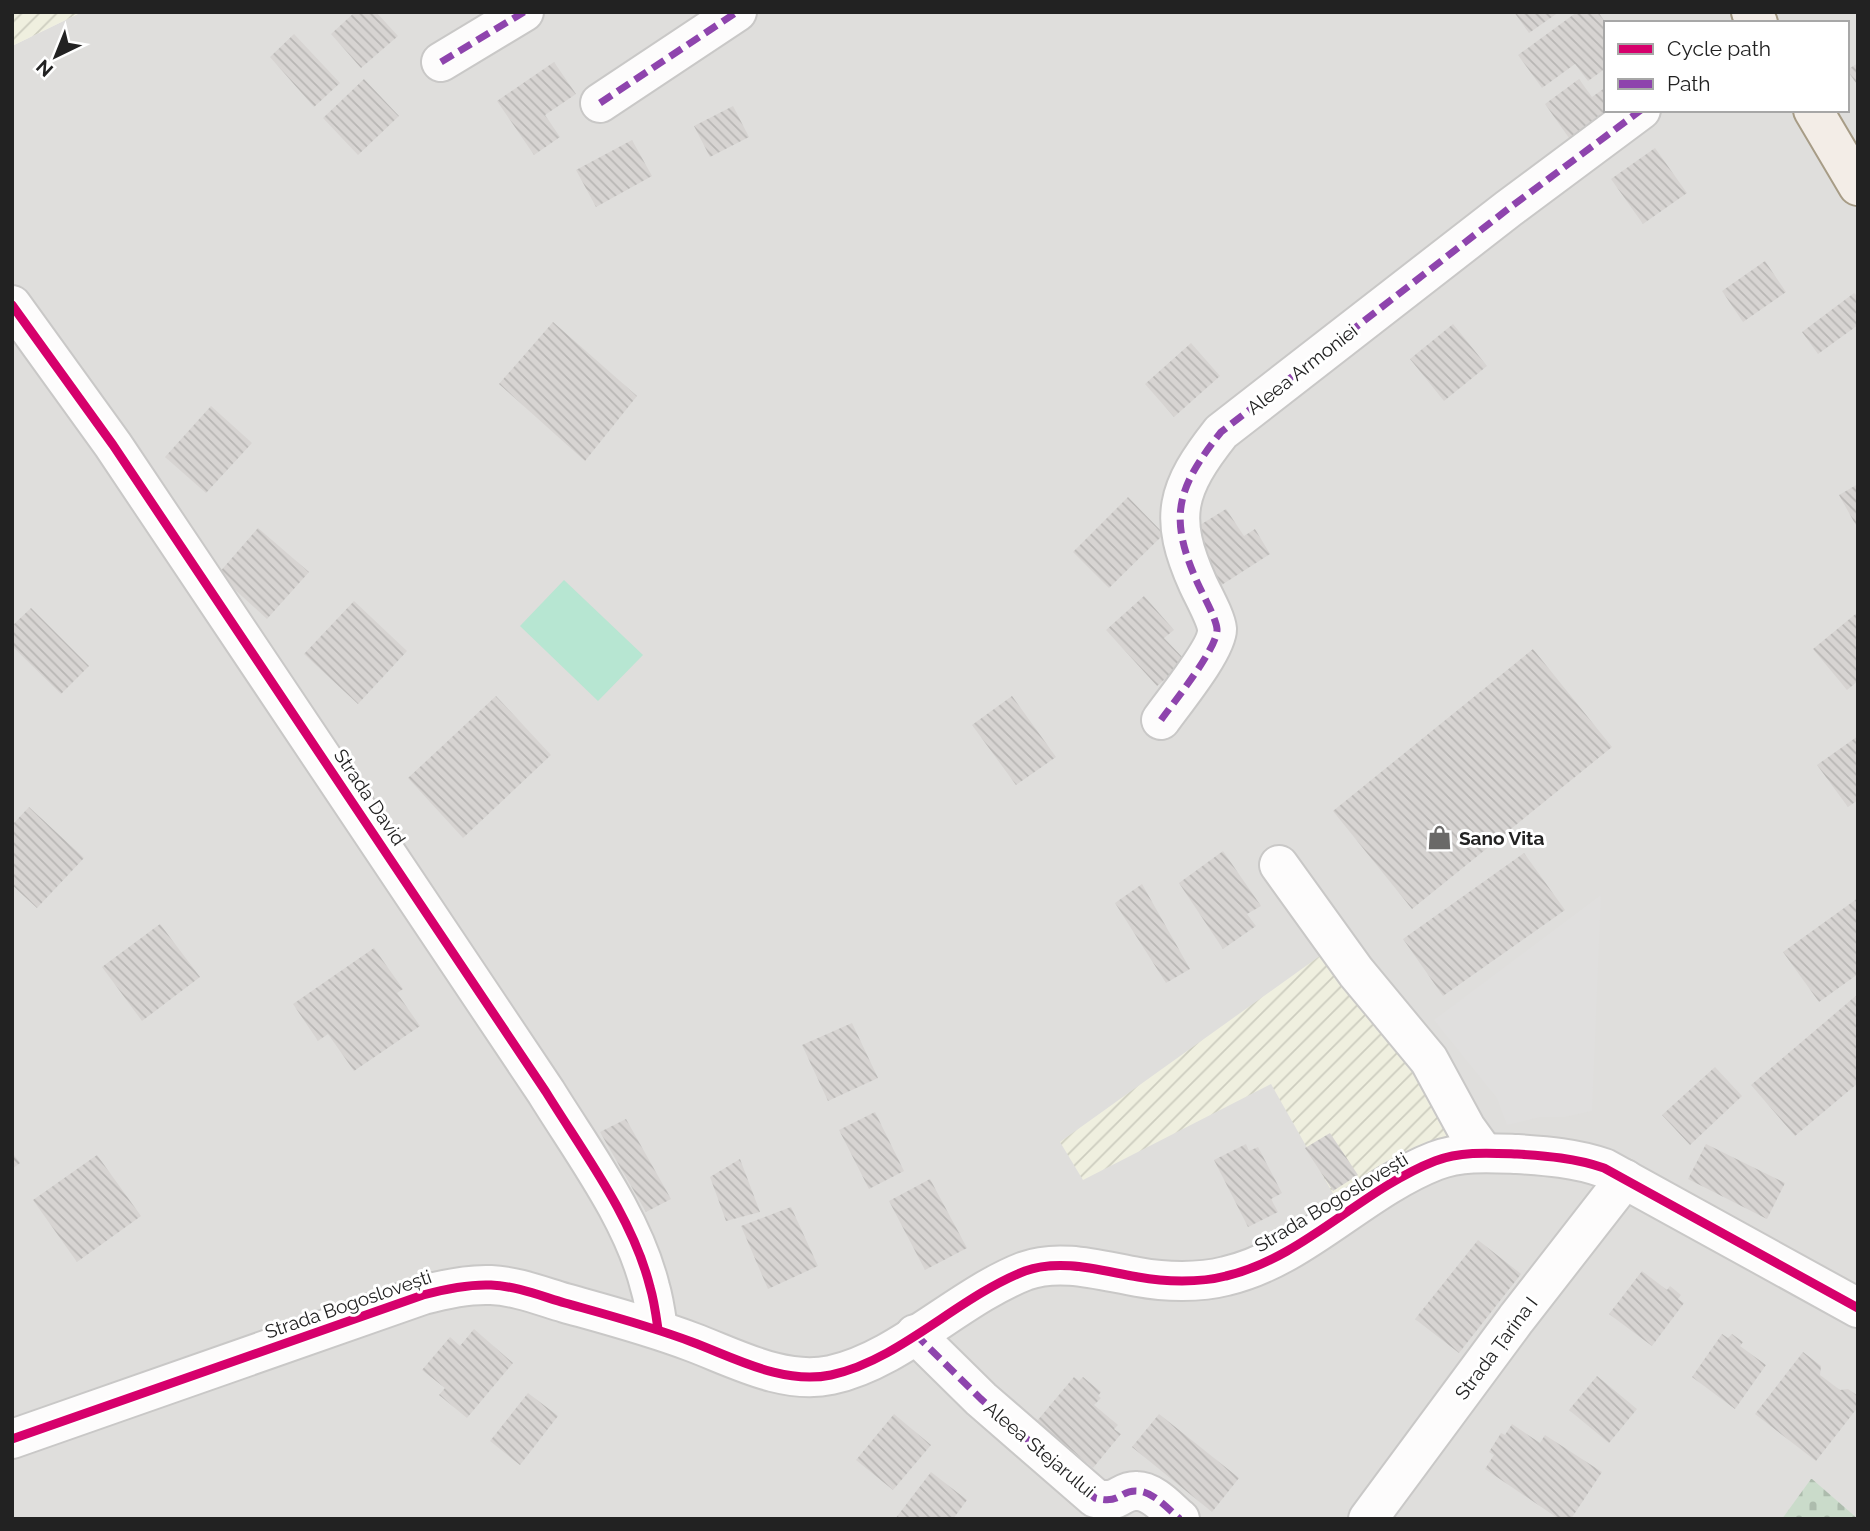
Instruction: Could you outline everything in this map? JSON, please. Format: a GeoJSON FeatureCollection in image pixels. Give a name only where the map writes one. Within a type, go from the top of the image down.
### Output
{"type":"FeatureCollection","features":[{"type":"Feature","properties":{"kind":"main road"},"geometry":{"type":"LineString","coordinates":[[1814,112],[1858,186]]}},
{"type":"Feature","properties":{"kind":"street"},"geometry":{"type":"LineString","coordinates":[[441,62],[524,12]]}},
{"type":"Feature","properties":{"kind":"street"},"geometry":{"type":"LineString","coordinates":[[600,103],[737,12]]}},
{"type":"Feature","properties":{"kind":"street","name":"Aleea Armoniei"},"geometry":{"type":"LineString","coordinates":[[1161,720],[1211,649],[1217,629],[1185,555],[1178,525],[1183,499],[1196,464],[1204,453],[1231,424],[1508,209],[1638,112]]}},
{"type":"Feature","properties":{"kind":"street","name":"Strada David"},"geometry":{"type":"LineString","coordinates":[[12,305],[113,445],[546,1092],[606,1187],[634,1241],[650,1285],[658,1329]]}},
{"type":"Feature","properties":{"kind":"street"},"geometry":{"type":"LineString","coordinates":[[1279,865],[1356,972],[1429,1060],[1466,1128],[1484,1153]]}},
{"type":"Feature","properties":{"kind":"street","name":"Strada Bogoslovești"},"geometry":{"type":"LineString","coordinates":[[12,1439],[423,1295],[458,1286],[493,1285],[522,1291],[658,1329],[763,1370],[796,1377],[828,1376],[879,1357],[962,1304],[1027,1271],[1052,1266],[1076,1266],[1143,1278],[1192,1280],[1224,1277],[1275,1258],[1388,1185],[1436,1161],[1458,1155],[1484,1153],[1542,1155],[1583,1161],[1625,1179],[1858,1308]]}},
{"type":"Feature","properties":{"kind":"street","name":"Strada Țarina I"},"geometry":{"type":"LineString","coordinates":[[1368,1519],[1625,1179]]}},
{"type":"Feature","properties":{"kind":"street","name":"Aleea Stejarului"},"geometry":{"type":"LineString","coordinates":[[915,1334],[981,1399],[1095,1498],[1110,1502],[1136,1490],[1148,1494],[1180,1519]]}},
{"type":"Feature","properties":{"kind":"shaded area"},"geometry":{"type":"Polygon","coordinates":[[[82,12],[1858,12],[1858,1519],[12,1519],[12,46],[82,12]]]}},
{"type":"Feature","properties":{"kind":"shaded area"},"geometry":{"type":"Polygon","coordinates":[[[1601,895],[1592,1111],[1565,1117],[1541,1117],[1507,1125],[1497,1098],[1434,1020],[1601,895]]]}},
{"type":"Feature","properties":{"kind":"green space"},"geometry":{"type":"Polygon","coordinates":[[[12,12],[82,12],[12,46],[12,12]]]}},
{"type":"Feature","properties":{"kind":"green space"},"geometry":{"type":"Polygon","coordinates":[[[564,580],[643,655],[598,701],[520,626],[564,580]]]}},
{"type":"Feature","properties":{"kind":"green space"},"geometry":{"type":"Polygon","coordinates":[[[1324,953],[1423,1065],[1458,1137],[1335,1197],[1271,1084],[1083,1180],[1060,1142],[1324,953]]]}},
{"type":"Feature","properties":{"kind":"green space"},"geometry":{"type":"Polygon","coordinates":[[[1812,1479],[1858,1519],[1782,1519],[1812,1479]]]}},
{"type":"Feature","properties":{"kind":"building"},"geometry":{"type":"Polygon","coordinates":[[[355,12],[376,12],[398,36],[361,68],[331,34],[355,12]]]}},
{"type":"Feature","properties":{"kind":"building"},"geometry":{"type":"Polygon","coordinates":[[[1514,12],[1559,12],[1529,33],[1514,12]]]}},
{"type":"Feature","properties":{"kind":"building"},"geometry":{"type":"Polygon","coordinates":[[[1577,12],[1598,12],[1605,21],[1604,69],[1588,81],[1575,64],[1542,88],[1518,55],[1577,12]]]}},
{"type":"Feature","properties":{"kind":"building"},"geometry":{"type":"Polygon","coordinates":[[[294,34],[340,83],[314,107],[270,57],[294,34]]]}},
{"type":"Feature","properties":{"kind":"building"},"geometry":{"type":"Polygon","coordinates":[[[554,62],[576,94],[545,115],[560,137],[534,155],[497,101],[554,62]]]}},
{"type":"Feature","properties":{"kind":"building"},"geometry":{"type":"Polygon","coordinates":[[[1858,63],[1858,86],[1849,73],[1849,69],[1858,63]]]}},
{"type":"Feature","properties":{"kind":"building"},"geometry":{"type":"Polygon","coordinates":[[[364,79],[399,116],[358,155],[323,118],[364,79]]]}},
{"type":"Feature","properties":{"kind":"building"},"geometry":{"type":"Polygon","coordinates":[[[1579,79],[1592,97],[1604,88],[1604,112],[1618,112],[1574,145],[1545,104],[1579,79]]]}},
{"type":"Feature","properties":{"kind":"building"},"geometry":{"type":"Polygon","coordinates":[[[733,106],[749,137],[710,157],[694,126],[733,106]]]}},
{"type":"Feature","properties":{"kind":"building"},"geometry":{"type":"Polygon","coordinates":[[[632,140],[652,176],[596,207],[576,170],[632,140]]]}},
{"type":"Feature","properties":{"kind":"building"},"geometry":{"type":"Polygon","coordinates":[[[1655,148],[1687,193],[1643,224],[1611,179],[1655,148]]]}},
{"type":"Feature","properties":{"kind":"building"},"geometry":{"type":"Polygon","coordinates":[[[1765,261],[1786,292],[1743,322],[1722,291],[1765,261]]]}},
{"type":"Feature","properties":{"kind":"building"},"geometry":{"type":"Polygon","coordinates":[[[1854,293],[1858,297],[1858,325],[1818,354],[1802,332],[1854,293]]]}},
{"type":"Feature","properties":{"kind":"building"},"geometry":{"type":"Polygon","coordinates":[[[553,322],[637,396],[585,461],[499,384],[553,322]]]}},
{"type":"Feature","properties":{"kind":"building"},"geometry":{"type":"Polygon","coordinates":[[[1453,324],[1487,366],[1444,401],[1410,359],[1453,324]]]}},
{"type":"Feature","properties":{"kind":"building"},"geometry":{"type":"Polygon","coordinates":[[[1191,343],[1220,376],[1174,417],[1145,384],[1191,343]]]}},
{"type":"Feature","properties":{"kind":"building"},"geometry":{"type":"Polygon","coordinates":[[[211,406],[252,443],[206,493],[165,457],[211,406]]]}},
{"type":"Feature","properties":{"kind":"building"},"geometry":{"type":"Polygon","coordinates":[[[1858,484],[1858,529],[1839,495],[1858,484]]]}},
{"type":"Feature","properties":{"kind":"building"},"geometry":{"type":"Polygon","coordinates":[[[1128,497],[1164,534],[1109,588],[1073,552],[1128,497]]]}},
{"type":"Feature","properties":{"kind":"building"},"geometry":{"type":"Polygon","coordinates":[[[1226,509],[1244,536],[1255,529],[1270,554],[1220,586],[1187,533],[1226,509]]]}},
{"type":"Feature","properties":{"kind":"building"},"geometry":{"type":"Polygon","coordinates":[[[258,528],[309,572],[267,619],[218,574],[258,528]]]}},
{"type":"Feature","properties":{"kind":"building"},"geometry":{"type":"Polygon","coordinates":[[[1144,596],[1174,630],[1164,638],[1186,661],[1157,686],[1106,630],[1144,596]]]}},
{"type":"Feature","properties":{"kind":"building"},"geometry":{"type":"Polygon","coordinates":[[[354,601],[407,651],[358,704],[304,654],[354,601]]]}},
{"type":"Feature","properties":{"kind":"building"},"geometry":{"type":"Polygon","coordinates":[[[31,608],[89,666],[61,694],[12,646],[12,626],[31,608]]]}},
{"type":"Feature","properties":{"kind":"building"},"geometry":{"type":"Polygon","coordinates":[[[1858,612],[1858,681],[1847,690],[1813,649],[1858,612]]]}},
{"type":"Feature","properties":{"kind":"building"},"geometry":{"type":"Polygon","coordinates":[[[1533,649],[1612,747],[1412,909],[1333,811],[1533,649]]]}},
{"type":"Feature","properties":{"kind":"building"},"geometry":{"type":"Polygon","coordinates":[[[496,696],[551,755],[463,838],[408,778],[496,696]]]}},
{"type":"Feature","properties":{"kind":"building"},"geometry":{"type":"Polygon","coordinates":[[[1012,696],[1056,757],[1016,785],[972,725],[1012,696]]]}},
{"type":"Feature","properties":{"kind":"building"},"geometry":{"type":"Polygon","coordinates":[[[1858,736],[1858,800],[1848,807],[1817,765],[1858,736]]]}},
{"type":"Feature","properties":{"kind":"building"},"geometry":{"type":"Polygon","coordinates":[[[29,807],[84,858],[37,908],[12,885],[12,825],[29,807]]]}},
{"type":"Feature","properties":{"kind":"building"},"geometry":{"type":"Polygon","coordinates":[[[1223,851],[1261,906],[1247,914],[1256,926],[1223,949],[1179,883],[1223,851]]]}},
{"type":"Feature","properties":{"kind":"building"},"geometry":{"type":"Polygon","coordinates":[[[1524,853],[1565,910],[1443,996],[1403,939],[1524,853]]]}},
{"type":"Feature","properties":{"kind":"building"},"geometry":{"type":"Polygon","coordinates":[[[1142,884],[1190,969],[1166,983],[1115,903],[1142,884]]]}},
{"type":"Feature","properties":{"kind":"building"},"geometry":{"type":"Polygon","coordinates":[[[1858,898],[1858,974],[1819,1002],[1783,952],[1858,898]]]}},
{"type":"Feature","properties":{"kind":"building"},"geometry":{"type":"Polygon","coordinates":[[[160,924],[200,977],[142,1021],[102,967],[160,924]]]}},
{"type":"Feature","properties":{"kind":"building"},"geometry":{"type":"Polygon","coordinates":[[[374,948],[403,989],[397,993],[420,1026],[354,1071],[328,1034],[318,1041],[293,1004],[374,948]]]}},
{"type":"Feature","properties":{"kind":"building"},"geometry":{"type":"Polygon","coordinates":[[[1858,994],[1858,1083],[1795,1136],[1751,1085],[1858,994]]]}},
{"type":"Feature","properties":{"kind":"building"},"geometry":{"type":"Polygon","coordinates":[[[852,1023],[878,1078],[828,1101],[802,1045],[852,1023]]]}},
{"type":"Feature","properties":{"kind":"building"},"geometry":{"type":"Polygon","coordinates":[[[1715,1067],[1742,1096],[1690,1145],[1662,1115],[1715,1067]]]}},
{"type":"Feature","properties":{"kind":"building"},"geometry":{"type":"Polygon","coordinates":[[[875,1112],[904,1171],[869,1189],[839,1130],[875,1112]]]}},
{"type":"Feature","properties":{"kind":"building"},"geometry":{"type":"Polygon","coordinates":[[[626,1119],[671,1199],[646,1212],[600,1132],[626,1119]]]}},
{"type":"Feature","properties":{"kind":"building"},"geometry":{"type":"Polygon","coordinates":[[[1330,1133],[1358,1175],[1333,1191],[1305,1148],[1330,1133]]]}},
{"type":"Feature","properties":{"kind":"building"},"geometry":{"type":"Polygon","coordinates":[[[1246,1144],[1249,1151],[1258,1147],[1282,1193],[1271,1199],[1278,1212],[1248,1227],[1214,1160],[1246,1144]]]}},
{"type":"Feature","properties":{"kind":"building"},"geometry":{"type":"Polygon","coordinates":[[[1706,1144],[1785,1183],[1767,1219],[1688,1179],[1706,1144]]]}},
{"type":"Feature","properties":{"kind":"building"},"geometry":{"type":"Polygon","coordinates":[[[12,1152],[20,1163],[12,1169],[12,1152]]]}},
{"type":"Feature","properties":{"kind":"building"},"geometry":{"type":"Polygon","coordinates":[[[97,1155],[141,1216],[77,1262],[33,1200],[97,1155]]]}},
{"type":"Feature","properties":{"kind":"building"},"geometry":{"type":"Polygon","coordinates":[[[740,1159],[760,1212],[726,1221],[710,1177],[740,1159]]]}},
{"type":"Feature","properties":{"kind":"building"},"geometry":{"type":"Polygon","coordinates":[[[930,1179],[967,1248],[925,1270],[889,1201],[930,1179]]]}},
{"type":"Feature","properties":{"kind":"building"},"geometry":{"type":"Polygon","coordinates":[[[791,1207],[818,1266],[768,1289],[741,1226],[791,1207]]]}},
{"type":"Feature","properties":{"kind":"building"},"geometry":{"type":"Polygon","coordinates":[[[1478,1240],[1521,1274],[1459,1353],[1415,1319],[1478,1240]]]}},
{"type":"Feature","properties":{"kind":"building"},"geometry":{"type":"Polygon","coordinates":[[[1642,1271],[1667,1290],[1670,1286],[1681,1295],[1678,1299],[1684,1303],[1652,1346],[1609,1314],[1642,1271]]]}},
{"type":"Feature","properties":{"kind":"building"},"geometry":{"type":"Polygon","coordinates":[[[474,1329],[513,1363],[467,1418],[439,1395],[445,1388],[422,1370],[450,1337],[460,1346],[474,1329]]]}},
{"type":"Feature","properties":{"kind":"building"},"geometry":{"type":"Polygon","coordinates":[[[1722,1334],[1728,1338],[1732,1334],[1743,1342],[1740,1346],[1766,1365],[1735,1409],[1692,1377],[1722,1334]]]}},
{"type":"Feature","properties":{"kind":"building"},"geometry":{"type":"Polygon","coordinates":[[[1803,1352],[1821,1366],[1820,1375],[1840,1390],[1848,1389],[1858,1396],[1858,1407],[1816,1461],[1755,1414],[1803,1352]]]}},
{"type":"Feature","properties":{"kind":"building"},"geometry":{"type":"Polygon","coordinates":[[[1597,1376],[1637,1409],[1609,1443],[1569,1410],[1597,1376]]]}},
{"type":"Feature","properties":{"kind":"building"},"geometry":{"type":"Polygon","coordinates":[[[1074,1377],[1079,1381],[1083,1377],[1101,1392],[1098,1396],[1101,1398],[1094,1405],[1118,1425],[1114,1429],[1121,1434],[1093,1468],[1037,1421],[1074,1377]]]}},
{"type":"Feature","properties":{"kind":"building"},"geometry":{"type":"Polygon","coordinates":[[[528,1393],[558,1416],[520,1465],[490,1441],[528,1393]]]}},
{"type":"Feature","properties":{"kind":"building"},"geometry":{"type":"Polygon","coordinates":[[[894,1414],[931,1445],[893,1490],[856,1460],[894,1414]]]}},
{"type":"Feature","properties":{"kind":"building"},"geometry":{"type":"Polygon","coordinates":[[[1159,1414],[1239,1478],[1212,1512],[1132,1447],[1159,1414]]]}},
{"type":"Feature","properties":{"kind":"building"},"geometry":{"type":"Polygon","coordinates":[[[1512,1424],[1540,1443],[1545,1435],[1602,1472],[1571,1519],[1559,1519],[1485,1469],[1494,1455],[1489,1452],[1501,1433],[1505,1435],[1512,1424]]]}},
{"type":"Feature","properties":{"kind":"building"},"geometry":{"type":"Polygon","coordinates":[[[931,1472],[967,1500],[953,1519],[895,1519],[931,1472]]]}},
{"type":"Feature","properties":{"kind":"marked path"},"geometry":{"type":"LineString","coordinates":[[441,62],[524,12]]}},
{"type":"Feature","properties":{"kind":"marked path"},"geometry":{"type":"LineString","coordinates":[[600,103],[737,12]]}},
{"type":"Feature","properties":{"kind":"marked path"},"geometry":{"type":"LineString","coordinates":[[1161,720],[1203,662],[1217,629],[1189,561],[1180,521],[1186,487],[1194,470],[1221,432],[1508,209],[1638,112]]}},
{"type":"Feature","properties":{"kind":"marked path"},"geometry":{"type":"LineString","coordinates":[[915,1334],[981,1399],[1095,1498],[1110,1500],[1131,1491],[1143,1492],[1180,1519]]}},
{"type":"Feature","properties":{"kind":"cycle path"},"geometry":{"type":"LineString","coordinates":[[12,305],[113,445],[591,1162],[632,1236],[653,1297],[658,1329]]}},
{"type":"Feature","properties":{"kind":"cycle path"},"geometry":{"type":"LineString","coordinates":[[12,1439],[423,1295],[474,1285],[500,1286],[528,1292],[660,1331],[777,1373],[813,1377],[831,1375],[881,1356],[1000,1282],[1039,1267],[1082,1267],[1148,1279],[1182,1281],[1216,1278],[1254,1267],[1281,1255],[1408,1174],[1435,1161],[1476,1153],[1550,1157],[1604,1168],[1858,1308]]}},
{"type":"Feature","properties":{"kind":"place","name":"Sano Vita"},"geometry":{"type":"Point","coordinates":[1439,838]}}]}
